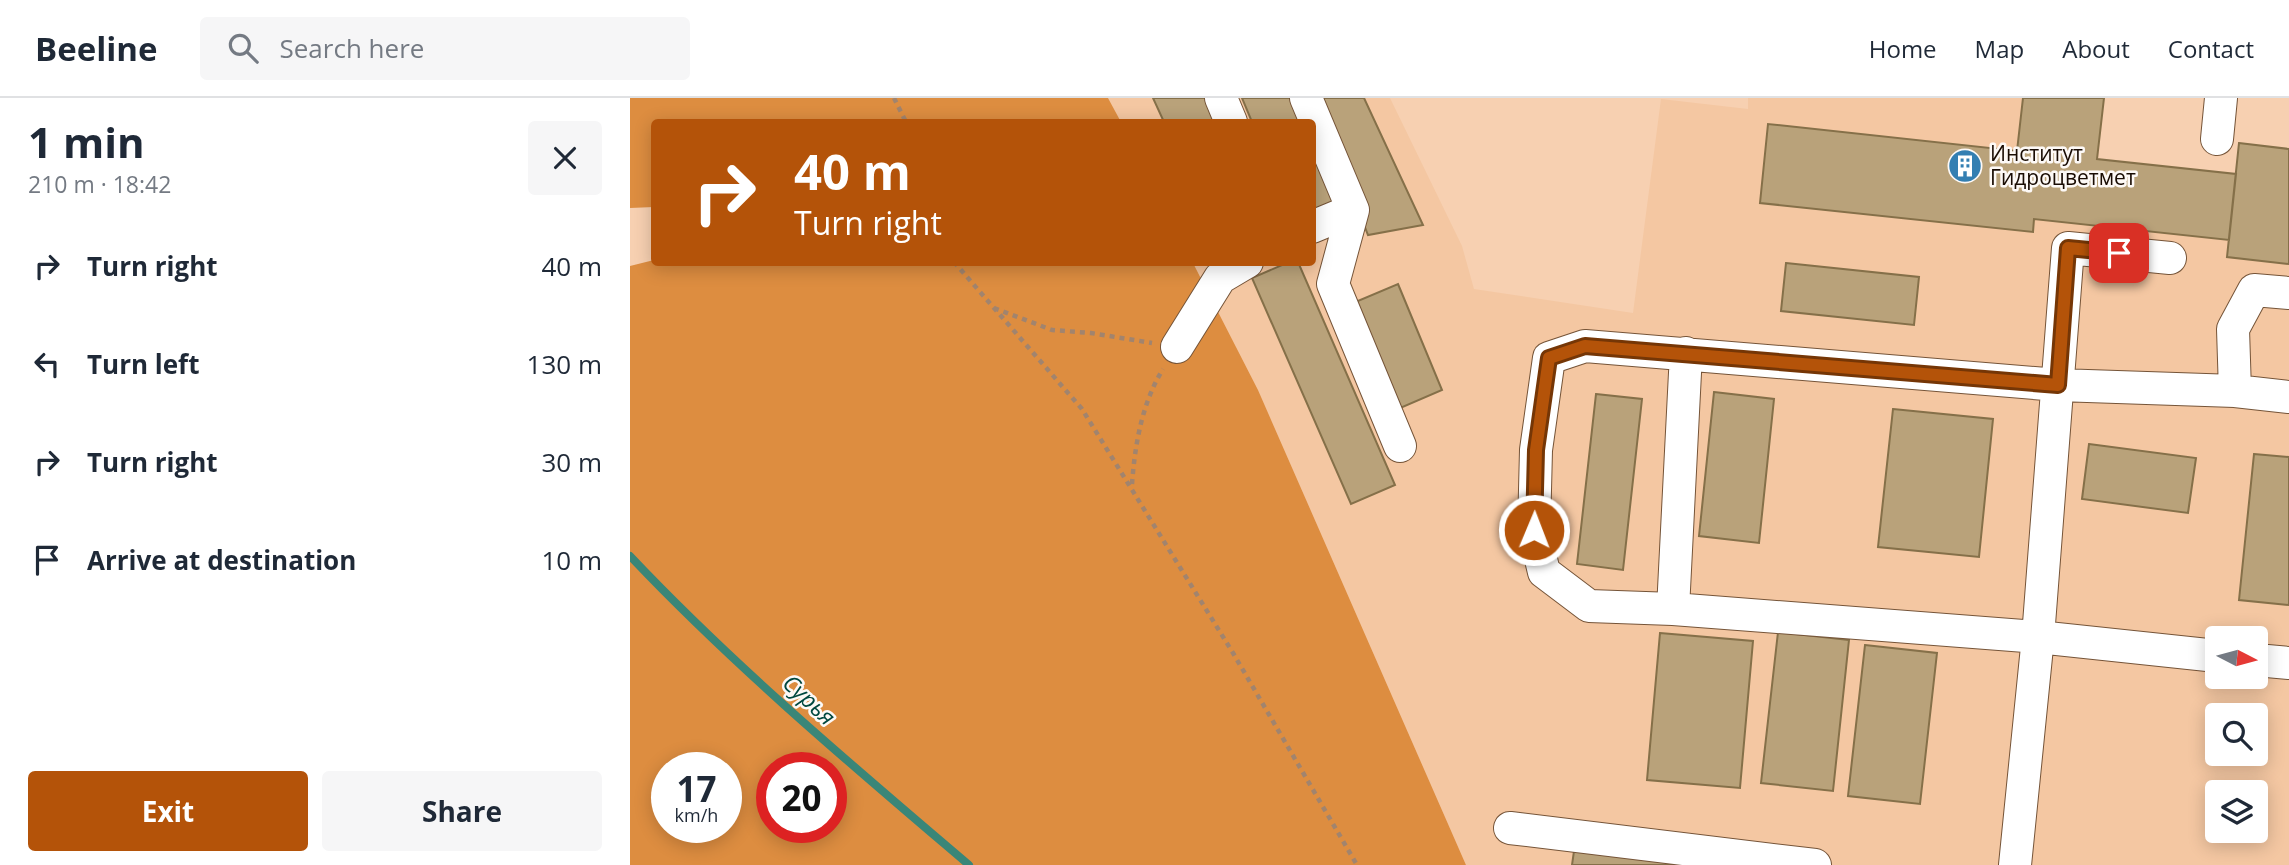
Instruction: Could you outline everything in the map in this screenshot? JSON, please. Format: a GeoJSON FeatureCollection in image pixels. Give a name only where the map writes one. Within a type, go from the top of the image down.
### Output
{"type":"FeatureCollection","features":[{"type":"Feature","properties":{"kind":"lane"},"geometry":{"type":"LineString","coordinates":[[1221,98],[1230,119]]}},
{"type":"Feature","properties":{"kind":"lane"},"geometry":{"type":"LineString","coordinates":[[1306,98],[1315,119]]}},
{"type":"Feature","properties":{"kind":"lane"},"geometry":{"type":"LineString","coordinates":[[2217,139],[2221,98]]}},
{"type":"Feature","properties":{"kind":"lane"},"geometry":{"type":"LineString","coordinates":[[1316,122],[1353,210],[1333,284],[1400,446]]}},
{"type":"Feature","properties":{"kind":"lane"},"geometry":{"type":"LineString","coordinates":[[1316,225],[1353,210]]}},
{"type":"Feature","properties":{"kind":"lane"},"geometry":{"type":"LineString","coordinates":[[2015,865],[2038,637],[2068,248],[2170,258]]}},
{"type":"Feature","properties":{"kind":"lane"},"geometry":{"type":"LineString","coordinates":[[1177,347],[1220,278],[1240,266]]}},
{"type":"Feature","properties":{"kind":"lane"},"geometry":{"type":"LineString","coordinates":[[2235,391],[2233,330],[2254,290],[2289,293]]}},
{"type":"Feature","properties":{"kind":"lane"},"geometry":{"type":"LineString","coordinates":[[2205,655],[2038,637],[1672,609],[1589,606],[1544,572],[1534,530],[1536,450],[1549,358],[1585,346],[2058,385],[2235,391],[2289,397]]}},
{"type":"Feature","properties":{"kind":"lane"},"geometry":{"type":"LineString","coordinates":[[1672,609],[1686,353]]}},
{"type":"Feature","properties":{"kind":"lane"},"geometry":{"type":"LineString","coordinates":[[2268,661],[2289,663]]}},
{"type":"Feature","properties":{"kind":"lane"},"geometry":{"type":"LineString","coordinates":[[1510,828],[1815,865]]}},
{"type":"Feature","properties":{"kind":"path"},"geometry":{"type":"LineString","coordinates":[[894,98],[904,119]]}},
{"type":"Feature","properties":{"kind":"path"},"geometry":{"type":"LineString","coordinates":[[957,266],[1082,408],[1132,486],[1357,865]]}},
{"type":"Feature","properties":{"kind":"path"},"geometry":{"type":"LineString","coordinates":[[993,308],[1052,330],[1091,333],[1177,347],[1149,397],[1135,448],[1132,486]]}},
{"type":"Feature","properties":{"kind":"shaded area"},"geometry":{"type":"Polygon","coordinates":[[[630,98],[1108,98],[1119,119],[651,119],[651,207],[630,208],[630,98]]]}},
{"type":"Feature","properties":{"kind":"shaded area"},"geometry":{"type":"Polygon","coordinates":[[[1108,98],[1390,98],[1462,246],[1474,289],[1633,313],[1661,99],[1748,109],[1748,98],[2104,98],[2098,159],[2236,174],[2239,143],[2289,149],[2289,865],[1466,865],[1258,390],[1195,266],[1316,266],[1316,119],[1119,119],[1108,98]]]}},
{"type":"Feature","properties":{"kind":"shaded area"},"geometry":{"type":"Polygon","coordinates":[[[651,261],[651,266],[1195,266],[1258,390],[1466,865],[630,865],[630,266],[651,261]]]}},
{"type":"Feature","properties":{"kind":"building"},"geometry":{"type":"Polygon","coordinates":[[[1153,98],[1206,98],[1215,119],[1163,119],[1153,98]]]}},
{"type":"Feature","properties":{"kind":"building"},"geometry":{"type":"Polygon","coordinates":[[[1242,98],[1299,98],[1308,119],[1251,119],[1242,98]]]}},
{"type":"Feature","properties":{"kind":"building"},"geometry":{"type":"Polygon","coordinates":[[[1315,98],[1364,98],[1423,225],[1368,235],[1315,98]]]}},
{"type":"Feature","properties":{"kind":"building","name":"Институт Гидроцветмет"},"geometry":{"type":"Polygon","coordinates":[[[2023,98],[2104,98],[2097,159],[2236,174],[2229,240],[2034,219],[2033,232],[1760,203],[1768,124],[2017,151],[2023,98]]]}},
{"type":"Feature","properties":{"kind":"building"},"geometry":{"type":"Polygon","coordinates":[[[1316,141],[1340,199],[1316,209],[1316,141]]]}},
{"type":"Feature","properties":{"kind":"building"},"geometry":{"type":"Polygon","coordinates":[[[2239,143],[2289,149],[2289,264],[2227,257],[2239,143]]]}},
{"type":"Feature","properties":{"kind":"building"},"geometry":{"type":"Polygon","coordinates":[[[1786,263],[1919,277],[1914,325],[1781,311],[1786,263]]]}},
{"type":"Feature","properties":{"kind":"building"},"geometry":{"type":"Polygon","coordinates":[[[1280,266],[1300,266],[1395,485],[1351,504],[1252,278],[1280,266]]]}},
{"type":"Feature","properties":{"kind":"building"},"geometry":{"type":"Polygon","coordinates":[[[1398,284],[1442,390],[1398,409],[1353,303],[1398,284]]]}},
{"type":"Feature","properties":{"kind":"building"},"geometry":{"type":"Polygon","coordinates":[[[1714,392],[1774,399],[1759,543],[1699,536],[1714,392]]]}},
{"type":"Feature","properties":{"kind":"building"},"geometry":{"type":"Polygon","coordinates":[[[1596,394],[1642,399],[1623,570],[1577,564],[1596,394]]]}},
{"type":"Feature","properties":{"kind":"building"},"geometry":{"type":"Polygon","coordinates":[[[1893,409],[1993,419],[1979,557],[1878,547],[1893,409]]]}},
{"type":"Feature","properties":{"kind":"building"},"geometry":{"type":"Polygon","coordinates":[[[2089,444],[2196,458],[2188,513],[2082,499],[2089,444]]]}},
{"type":"Feature","properties":{"kind":"building"},"geometry":{"type":"Polygon","coordinates":[[[2254,454],[2289,457],[2289,605],[2239,600],[2254,454]]]}},
{"type":"Feature","properties":{"kind":"building"},"geometry":{"type":"Polygon","coordinates":[[[1778,632],[1849,640],[1833,791],[1761,783],[1778,632]]]}},
{"type":"Feature","properties":{"kind":"building"},"geometry":{"type":"Polygon","coordinates":[[[1660,633],[1753,641],[1740,788],[1647,780],[1660,633]]]}},
{"type":"Feature","properties":{"kind":"building"},"geometry":{"type":"Polygon","coordinates":[[[1865,645],[1937,653],[1920,804],[1848,796],[1865,645]]]}},
{"type":"Feature","properties":{"kind":"building"},"geometry":{"type":"Polygon","coordinates":[[[1574,851],[1695,865],[1572,865],[1574,851]]]}},
{"type":"Feature","properties":{"kind":"waterway","name":"Сурья"},"geometry":{"type":"LineString","coordinates":[[630,556],[753,676],[969,865]]}},
{"type":"Feature","properties":{"kind":"place","name":"Институт Гидроцветмет"},"geometry":{"type":"Point","coordinates":[1965,166]}},
{"type":"Feature","properties":{"kind":"route"},"geometry":{"type":"LineString","coordinates":[[1534,530],[1536,450],[1549,358],[1585,346],[2058,385],[2068,248],[2119,253]]}}]}
